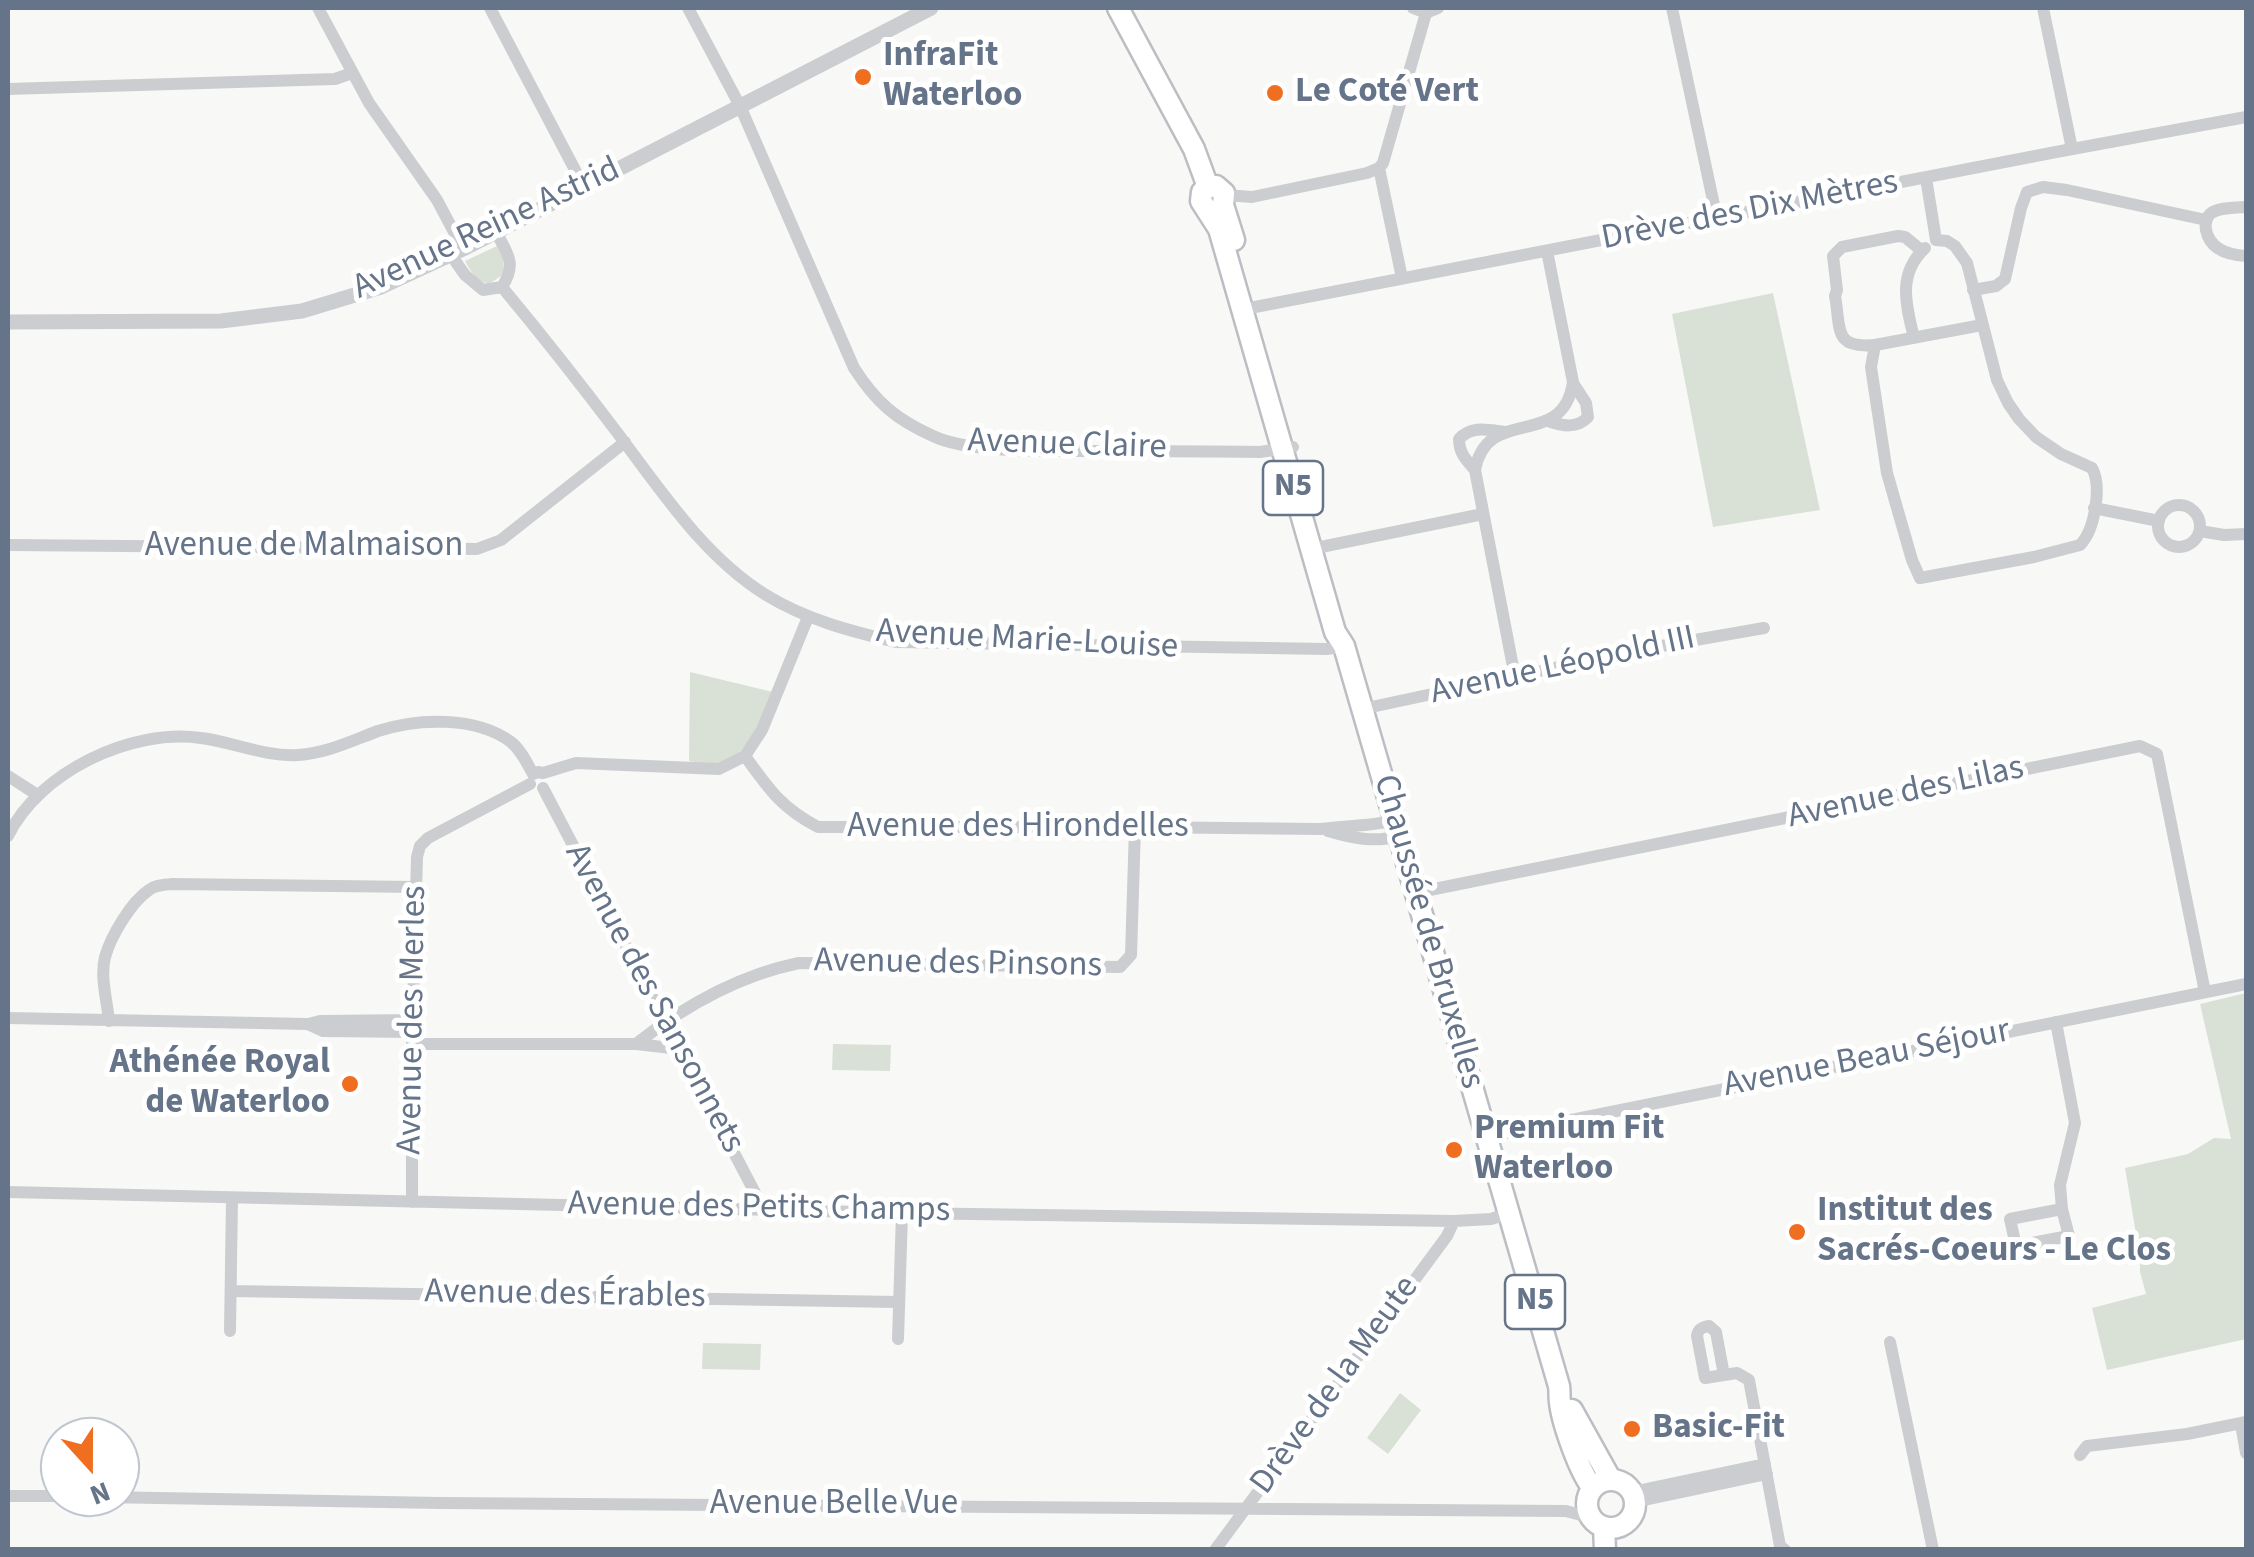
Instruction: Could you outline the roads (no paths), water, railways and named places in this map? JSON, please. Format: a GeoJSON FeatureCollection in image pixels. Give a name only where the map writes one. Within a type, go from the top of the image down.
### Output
{"type":"FeatureCollection","features":[{"type":"Feature","properties":{"kind":"main road","name":"Chaussée de Bruxelles"},"geometry":{"type":"LineString","coordinates":[[1118,8],[1194,149],[1216,200],[1316,548],[1345,628],[1344,646],[1561,1391],[1560,1404],[1568,1431],[1620,1550]]}},
{"type":"Feature","properties":{"kind":"main road","name":"Chaussée de Bruxelles"},"geometry":{"type":"LineString","coordinates":[[1216,200],[1219,229],[1250,317]]}},
{"type":"Feature","properties":{"kind":"main road"},"geometry":{"type":"LineString","coordinates":[[1601,1507],[1624,1483],[1634,1497]]}},
{"type":"Feature","properties":{"kind":"main road","name":"Chaussée de Bruxelles"},"geometry":{"type":"LineString","coordinates":[[1601,1507],[1629,1521],[1634,1497]]}},
{"type":"Feature","properties":{"kind":"main road","name":"Chaussée de Bruxelles"},"geometry":{"type":"LineString","coordinates":[[1601,1507],[1605,1550]]}},
{"type":"Feature","properties":{"kind":"street"},"geometry":{"type":"LineString","coordinates":[[318,8],[369,102],[437,200],[457,252]]}},
{"type":"Feature","properties":{"kind":"street"},"geometry":{"type":"LineString","coordinates":[[490,8],[584,187]]}},
{"type":"Feature","properties":{"kind":"street","name":"Avenue Claire"},"geometry":{"type":"LineString","coordinates":[[688,8],[740,106],[854,368],[873,397],[900,418],[936,438],[1026,451],[1260,452],[1287,448]]}},
{"type":"Feature","properties":{"kind":"street","name":"Avenue Reine Astrid"},"geometry":{"type":"LineString","coordinates":[[8,322],[222,322],[302,310],[381,287],[457,252],[931,8]]}},
{"type":"Feature","properties":{"kind":"street"},"geometry":{"type":"LineString","coordinates":[[1672,8],[1717,219]]}},
{"type":"Feature","properties":{"kind":"street"},"geometry":{"type":"LineString","coordinates":[[2043,8],[2072,149]]}},
{"type":"Feature","properties":{"kind":"street"},"geometry":{"type":"LineString","coordinates":[[1216,200],[1252,197],[1379,168],[1384,163],[1425,9]]}},
{"type":"Feature","properties":{"kind":"street"},"geometry":{"type":"LineString","coordinates":[[8,90],[335,79],[352,74]]}},
{"type":"Feature","properties":{"kind":"street","name":"Drève des Dix Mètres"},"geometry":{"type":"LineString","coordinates":[[1250,317],[1402,278],[2246,117]]}},
{"type":"Feature","properties":{"kind":"street"},"geometry":{"type":"LineString","coordinates":[[1379,168],[1402,278]]}},
{"type":"Feature","properties":{"kind":"street"},"geometry":{"type":"LineString","coordinates":[[1926,178],[1936,240]]}},
{"type":"Feature","properties":{"kind":"street"},"geometry":{"type":"LineString","coordinates":[[1973,290],[1996,286],[2004,279],[2027,192],[2043,187],[2206,220]]}},
{"type":"Feature","properties":{"kind":"street"},"geometry":{"type":"LineString","coordinates":[[2246,204],[2211,213],[2206,220],[2206,232],[2216,247],[2226,254],[2246,256]]}},
{"type":"Feature","properties":{"kind":"street"},"geometry":{"type":"LineString","coordinates":[[496,232],[510,258],[510,274],[502,287]]}},
{"type":"Feature","properties":{"kind":"street"},"geometry":{"type":"LineString","coordinates":[[1921,250],[1898,236],[1842,247],[1833,256],[1835,296],[1846,343],[1876,346],[1982,325]]}},
{"type":"Feature","properties":{"kind":"street"},"geometry":{"type":"LineString","coordinates":[[1876,346],[1871,367],[1887,473],[1920,578],[2080,545],[2089,533],[2098,485],[2092,468],[2036,437],[2008,403],[1997,380],[1967,263],[1953,244],[1936,240],[1921,250],[1908,271],[1907,309],[1914,338]]}},
{"type":"Feature","properties":{"kind":"street"},"geometry":{"type":"LineString","coordinates":[[1547,251],[1573,382],[1586,403],[1588,417],[1567,426],[1548,421]]}},
{"type":"Feature","properties":{"kind":"street","name":"Avenue Marie-Louise"},"geometry":{"type":"LineString","coordinates":[[457,252],[465,275],[483,290],[502,287],[700,538],[764,594],[808,618],[896,642],[1222,649],[1344,646]]}},
{"type":"Feature","properties":{"kind":"street"},"geometry":{"type":"LineString","coordinates":[[1515,677],[1475,470],[1483,446],[1505,432],[1548,421],[1566,407],[1573,382]]}},
{"type":"Feature","properties":{"kind":"street"},"geometry":{"type":"LineString","coordinates":[[1475,470],[1459,448],[1459,439],[1477,429],[1505,432]]}},
{"type":"Feature","properties":{"kind":"street","name":"Avenue de Malmaison"},"geometry":{"type":"LineString","coordinates":[[8,545],[476,549],[501,540],[625,442]]}},
{"type":"Feature","properties":{"kind":"street"},"geometry":{"type":"LineString","coordinates":[[2184,505],[2194,510],[2200,530],[2190,544],[2173,547],[2157,528],[2164,510],[2184,505]]}},
{"type":"Feature","properties":{"kind":"street"},"geometry":{"type":"LineString","coordinates":[[2094,508],[2159,521]]}},
{"type":"Feature","properties":{"kind":"street"},"geometry":{"type":"LineString","coordinates":[[1316,548],[1483,514]]}},
{"type":"Feature","properties":{"kind":"street"},"geometry":{"type":"LineString","coordinates":[[2200,530],[2241,535]]}},
{"type":"Feature","properties":{"kind":"street"},"geometry":{"type":"LineString","coordinates":[[744,756],[762,730],[808,618]]}},
{"type":"Feature","properties":{"kind":"street","name":"Avenue Léopold III"},"geometry":{"type":"LineString","coordinates":[[1362,709],[1638,650],[1764,628]]}},
{"type":"Feature","properties":{"kind":"street","name":"Avenue des Sansonnets"},"geometry":{"type":"LineString","coordinates":[[8,836],[36,794],[72,767],[127,745],[163,736],[196,737],[292,755],[323,752],[382,730],[411,724],[439,722],[494,732],[521,752],[537,780],[764,1210]]}},
{"type":"Feature","properties":{"kind":"street","name":"Avenue des Lilas"},"geometry":{"type":"LineString","coordinates":[[1415,893],[2140,746],[2157,754],[2205,992]]}},
{"type":"Feature","properties":{"kind":"street","name":"Avenue des Merles"},"geometry":{"type":"LineString","coordinates":[[412,1202],[416,887],[420,846],[428,838],[537,780],[576,763],[719,769],[744,756]]}},
{"type":"Feature","properties":{"kind":"street","name":"Avenue des Hirondelles"},"geometry":{"type":"LineString","coordinates":[[744,756],[792,814],[818,828],[1321,829],[1382,824],[1396,828]]}},
{"type":"Feature","properties":{"kind":"street"},"geometry":{"type":"LineString","coordinates":[[8,776],[36,794]]}},
{"type":"Feature","properties":{"kind":"street","name":"Avenue des Pinsons"},"geometry":{"type":"LineString","coordinates":[[636,1044],[665,1021],[769,969],[799,963],[1120,967],[1131,955],[1136,827]]}},
{"type":"Feature","properties":{"kind":"street"},"geometry":{"type":"LineString","coordinates":[[103,1021],[105,957],[134,903],[152,887],[416,887]]}},
{"type":"Feature","properties":{"kind":"street","name":"Avenue Beau Séjour"},"geometry":{"type":"LineString","coordinates":[[1487,1136],[2246,984]]}},
{"type":"Feature","properties":{"kind":"street"},"geometry":{"type":"LineString","coordinates":[[8,1018],[308,1024],[323,1030],[636,1044],[680,1050]]}},
{"type":"Feature","properties":{"kind":"street"},"geometry":{"type":"LineString","coordinates":[[2056,1022],[2075,1123],[2060,1185],[2069,1236],[2016,1246],[2010,1220],[2062,1208]]}},
{"type":"Feature","properties":{"kind":"street","name":"Avenue des Petits Champs"},"geometry":{"type":"LineString","coordinates":[[8,1192],[902,1213],[1454,1220],[1491,1219],[1509,1213]]}},
{"type":"Feature","properties":{"kind":"street"},"geometry":{"type":"LineString","coordinates":[[230,1331],[232,1198]]}},
{"type":"Feature","properties":{"kind":"street"},"geometry":{"type":"LineString","coordinates":[[898,1339],[902,1213]]}},
{"type":"Feature","properties":{"kind":"street","name":"Drève de la Meute"},"geometry":{"type":"LineString","coordinates":[[1215,1550],[1454,1220]]}},
{"type":"Feature","properties":{"kind":"street","name":"Avenue des Érables"},"geometry":{"type":"LineString","coordinates":[[231,1292],[898,1302]]}},
{"type":"Feature","properties":{"kind":"street"},"geometry":{"type":"LineString","coordinates":[[1890,1342],[1933,1550]]}},
{"type":"Feature","properties":{"kind":"street"},"geometry":{"type":"LineString","coordinates":[[1724,1375],[1742,1374],[1749,1380],[1780,1546],[1786,1550]]}},
{"type":"Feature","properties":{"kind":"street"},"geometry":{"type":"LineString","coordinates":[[2080,1456],[2087,1446],[2244,1423],[2246,1453]]}},
{"type":"Feature","properties":{"kind":"street"},"geometry":{"type":"LineString","coordinates":[[1634,1497],[1766,1469]]}},
{"type":"Feature","properties":{"kind":"street"},"geometry":{"type":"LineString","coordinates":[[8,1496],[40,1496]]}},
{"type":"Feature","properties":{"kind":"street","name":"Avenue Belle Vue"},"geometry":{"type":"LineString","coordinates":[[140,1498],[1581,1515],[1601,1507]]}},
{"type":"Feature","properties":{"kind":"place","name":"InfraFit Waterloo"},"geometry":{"type":"Point","coordinates":[863,77]}},
{"type":"Feature","properties":{"kind":"place","name":"Le Coté Vert"},"geometry":{"type":"Point","coordinates":[1275,93]}},
{"type":"Feature","properties":{"kind":"place","name":"Athénée Royal de Waterloo"},"geometry":{"type":"Point","coordinates":[350,1084]}},
{"type":"Feature","properties":{"kind":"place","name":"Premium Fit Waterloo"},"geometry":{"type":"Point","coordinates":[1454,1150]}},
{"type":"Feature","properties":{"kind":"place","name":"Institut des Sacrés-Coeurs - Le Clos"},"geometry":{"type":"Point","coordinates":[1797,1232]}},
{"type":"Feature","properties":{"kind":"place","name":"Basic-Fit"},"geometry":{"type":"Point","coordinates":[1632,1429]}}]}
